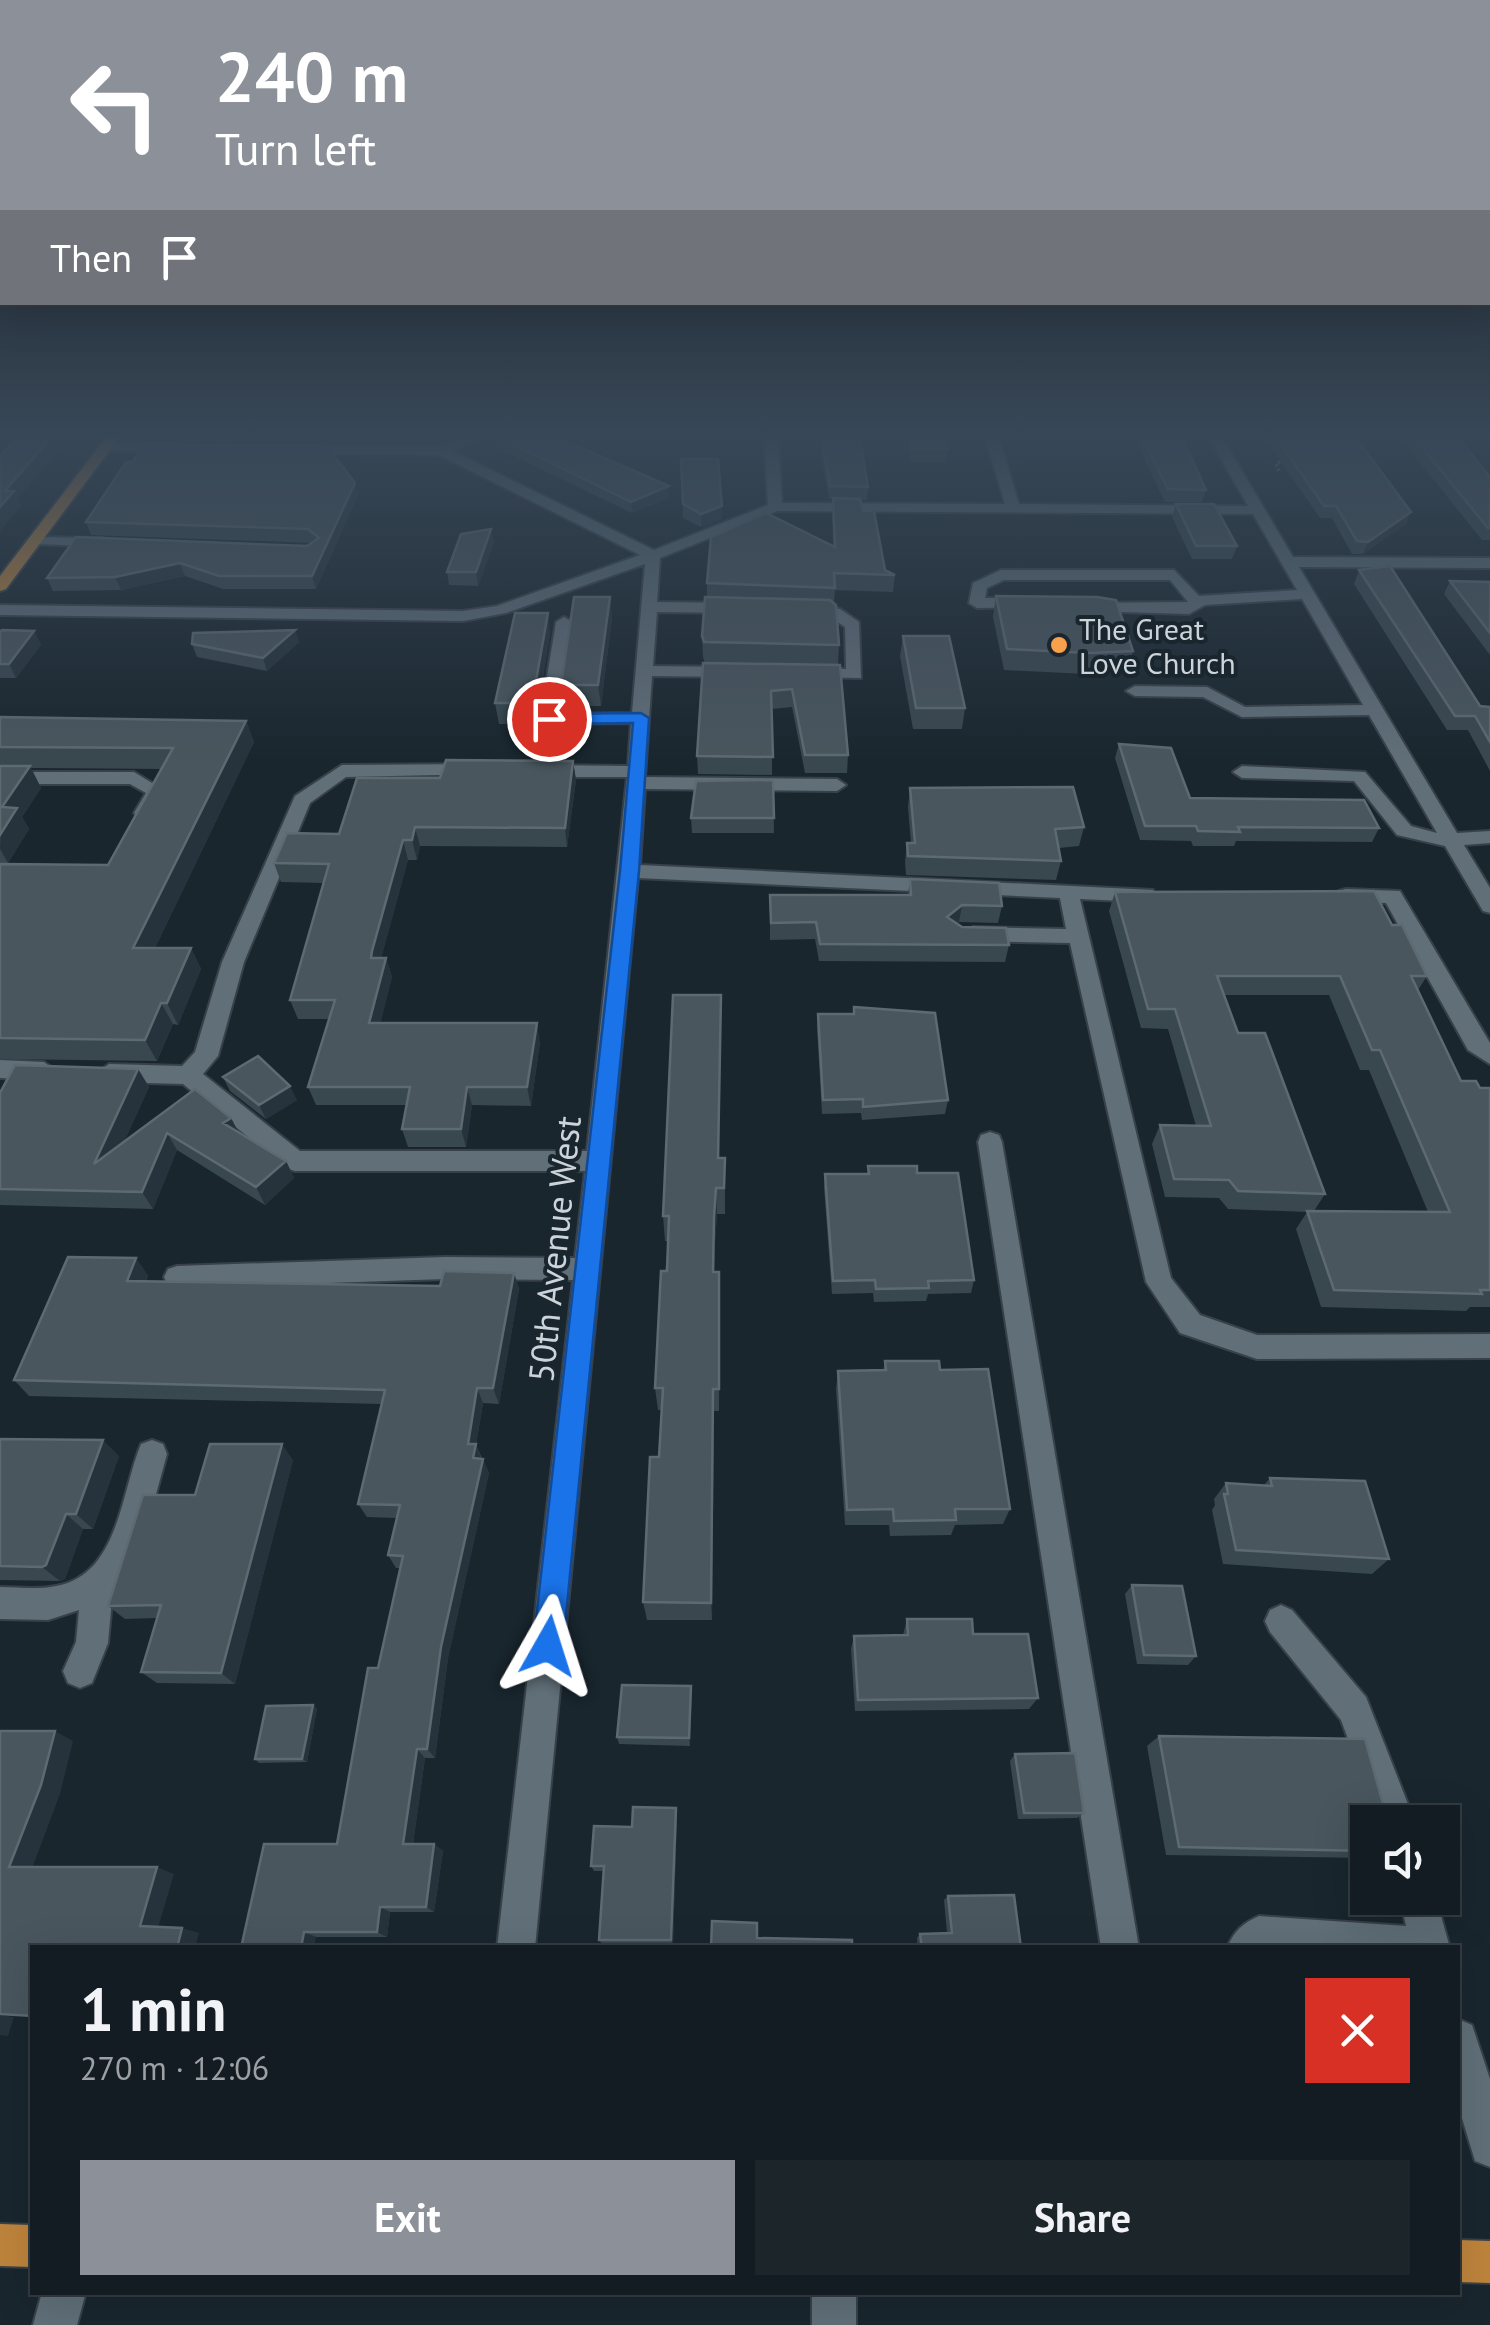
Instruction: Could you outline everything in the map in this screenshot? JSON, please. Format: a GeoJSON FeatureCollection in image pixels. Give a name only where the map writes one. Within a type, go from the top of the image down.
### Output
{"type":"FeatureCollection","features":[{"type":"Feature","properties":{"kind":"main road"},"geometry":{"type":"LineString","coordinates":[[0,586],[27,548]]}},
{"type":"Feature","properties":{"kind":"main road"},"geometry":{"type":"LineString","coordinates":[[0,2245],[30,2246]]}},
{"type":"Feature","properties":{"kind":"main road"},"geometry":{"type":"LineString","coordinates":[[1460,2262],[1490,2262]]}},
{"type":"Feature","properties":{"kind":"street"},"geometry":{"type":"LineString","coordinates":[[636,548],[653,556]]}},
{"type":"Feature","properties":{"kind":"street"},"geometry":{"type":"LineString","coordinates":[[0,610],[463,616],[500,610],[674,548]]}},
{"type":"Feature","properties":{"kind":"street"},"geometry":{"type":"LineString","coordinates":[[1279,548],[1490,906]]}},
{"type":"Feature","properties":{"kind":"street","name":"50th Avenue West"},"geometry":{"type":"LineString","coordinates":[[516,1945],[630,871],[653,556]]}},
{"type":"Feature","properties":{"kind":"street"},"geometry":{"type":"LineString","coordinates":[[1288,562],[1490,563]]}},
{"type":"Feature","properties":{"kind":"street"},"geometry":{"type":"LineString","coordinates":[[1054,605],[977,603],[980,586],[1001,575],[1174,575],[1197,603]]}},
{"type":"Feature","properties":{"kind":"street"},"geometry":{"type":"LineString","coordinates":[[1073,606],[1189,608],[1197,603],[1306,594]]}},
{"type":"Feature","properties":{"kind":"street"},"geometry":{"type":"LineString","coordinates":[[649,606],[754,608]]}},
{"type":"Feature","properties":{"kind":"street"},"geometry":{"type":"LineString","coordinates":[[644,672],[854,674],[853,625],[834,612],[794,608]]}},
{"type":"Feature","properties":{"kind":"street"},"geometry":{"type":"LineString","coordinates":[[564,622],[549,719],[641,718]]}},
{"type":"Feature","properties":{"kind":"street"},"geometry":{"type":"LineString","coordinates":[[1136,691],[1207,692],[1242,712],[1376,710]]}},
{"type":"Feature","properties":{"kind":"street"},"geometry":{"type":"LineString","coordinates":[[188,1075],[206,1056],[233,962],[302,800],[342,771],[512,771],[837,785]]}},
{"type":"Feature","properties":{"kind":"street"},"geometry":{"type":"LineString","coordinates":[[1242,772],[1358,776],[1371,786],[1402,833],[1490,837]]}},
{"type":"Feature","properties":{"kind":"street"},"geometry":{"type":"LineString","coordinates":[[0,778],[134,778],[156,791],[132,834]]}},
{"type":"Feature","properties":{"kind":"street"},"geometry":{"type":"LineString","coordinates":[[630,871],[1069,894],[1164,895]]}},
{"type":"Feature","properties":{"kind":"street"},"geometry":{"type":"LineString","coordinates":[[1069,894],[1159,1282],[1190,1324],[1257,1347],[1490,1346]]}},
{"type":"Feature","properties":{"kind":"street"},"geometry":{"type":"LineString","coordinates":[[1317,896],[1393,896],[1476,1044],[1490,1055]]}},
{"type":"Feature","properties":{"kind":"street"},"geometry":{"type":"LineString","coordinates":[[959,934],[1078,936]]}},
{"type":"Feature","properties":{"kind":"street"},"geometry":{"type":"LineString","coordinates":[[0,1069],[188,1075],[295,1161],[599,1161]]}},
{"type":"Feature","properties":{"kind":"street"},"geometry":{"type":"LineString","coordinates":[[990,1142],[1120,1945]]}},
{"type":"Feature","properties":{"kind":"street"},"geometry":{"type":"LineString","coordinates":[[177,1277],[445,1268],[588,1269]]}},
{"type":"Feature","properties":{"kind":"street"},"geometry":{"type":"LineString","coordinates":[[0,1603],[62,1602],[97,1584],[126,1546],[152,1454]]}},
{"type":"Feature","properties":{"kind":"street"},"geometry":{"type":"LineString","coordinates":[[80,1671],[92,1643],[97,1584]]}},
{"type":"Feature","properties":{"kind":"street"},"geometry":{"type":"LineString","coordinates":[[1281,1621],[1354,1709],[1391,1805]]}},
{"type":"Feature","properties":{"kind":"street"},"geometry":{"type":"LineString","coordinates":[[1423,1915],[1430,1945]]}},
{"type":"Feature","properties":{"kind":"street"},"geometry":{"type":"LineString","coordinates":[[1249,1945],[1259,1936],[1400,1945]]}},
{"type":"Feature","properties":{"kind":"street"},"geometry":{"type":"LineString","coordinates":[[1460,2046],[1490,2146]]}},
{"type":"Feature","properties":{"kind":"street"},"geometry":{"type":"LineString","coordinates":[[55,2325],[63,2295]]}},
{"type":"Feature","properties":{"kind":"street"},"geometry":{"type":"LineString","coordinates":[[834,2295],[834,2325]]}},
{"type":"Feature","properties":{"kind":"building"},"geometry":{"type":"Polygon","coordinates":[[[69,548],[325,548],[312,576],[219,576],[180,563],[115,577],[47,578],[69,548]]]}},
{"type":"Feature","properties":{"kind":"building"},"geometry":{"type":"Polygon","coordinates":[[[456,548],[485,548],[476,572],[447,572],[456,548]]]}},
{"type":"Feature","properties":{"kind":"building"},"geometry":{"type":"Polygon","coordinates":[[[710,548],[881,548],[885,570],[895,575],[834,573],[835,588],[707,583],[710,548]]]}},
{"type":"Feature","properties":{"kind":"building"},"geometry":{"type":"Polygon","coordinates":[[[1390,566],[1480,706],[1490,707],[1490,742],[1475,716],[1455,716],[1359,570],[1390,566]]]}},
{"type":"Feature","properties":{"kind":"building"},"geometry":{"type":"Polygon","coordinates":[[[1450,581],[1490,582],[1490,633],[1450,581]]]}},
{"type":"Feature","properties":{"kind":"building"},"geometry":{"type":"Polygon","coordinates":[[[996,596],[1116,600],[1133,651],[1007,649],[996,596]]]}},
{"type":"Feature","properties":{"kind":"building"},"geometry":{"type":"Polygon","coordinates":[[[574,597],[610,597],[598,685],[561,685],[574,597]]]}},
{"type":"Feature","properties":{"kind":"building"},"geometry":{"type":"Polygon","coordinates":[[[705,597],[830,600],[836,605],[839,645],[704,642],[705,597]]]}},
{"type":"Feature","properties":{"kind":"building"},"geometry":{"type":"Polygon","coordinates":[[[515,613],[548,613],[533,698],[537,703],[495,703],[515,613]]]}},
{"type":"Feature","properties":{"kind":"building"},"geometry":{"type":"Polygon","coordinates":[[[2,630],[34,631],[9,664],[0,664],[2,630]]]}},
{"type":"Feature","properties":{"kind":"building"},"geometry":{"type":"Polygon","coordinates":[[[295,630],[263,658],[192,644],[193,633],[295,630]]]}},
{"type":"Feature","properties":{"kind":"building"},"geometry":{"type":"Polygon","coordinates":[[[903,636],[949,636],[965,708],[916,708],[903,636]]]}},
{"type":"Feature","properties":{"kind":"building"},"geometry":{"type":"Polygon","coordinates":[[[703,663],[840,665],[848,755],[805,755],[792,689],[771,691],[773,757],[697,756],[703,663]]]}},
{"type":"Feature","properties":{"kind":"building"},"geometry":{"type":"Polygon","coordinates":[[[0,717],[246,721],[133,948],[191,948],[167,1003],[161,1003],[145,1040],[0,1038],[0,864],[108,865],[173,748],[0,747],[0,717]]]}},
{"type":"Feature","properties":{"kind":"building"},"geometry":{"type":"Polygon","coordinates":[[[1119,744],[1171,748],[1190,798],[1364,800],[1379,828],[1238,827],[1240,832],[1198,831],[1196,826],[1145,826],[1119,744]]]}},
{"type":"Feature","properties":{"kind":"building"},"geometry":{"type":"Polygon","coordinates":[[[446,760],[573,761],[565,828],[415,827],[412,840],[403,840],[372,951],[371,958],[386,958],[369,1023],[537,1023],[527,1087],[467,1087],[461,1129],[402,1129],[410,1087],[308,1087],[335,1000],[290,1000],[329,864],[274,863],[287,833],[339,834],[357,778],[440,778],[446,760]]]}},
{"type":"Feature","properties":{"kind":"building"},"geometry":{"type":"Polygon","coordinates":[[[0,766],[30,766],[2,807],[17,808],[0,835],[0,766]]]}},
{"type":"Feature","properties":{"kind":"building"},"geometry":{"type":"Polygon","coordinates":[[[773,780],[774,818],[691,818],[696,781],[773,780]]]}},
{"type":"Feature","properties":{"kind":"building"},"geometry":{"type":"Polygon","coordinates":[[[1073,787],[1084,827],[1055,829],[1061,861],[908,856],[907,843],[915,843],[910,788],[1073,787]]]}},
{"type":"Feature","properties":{"kind":"building"},"geometry":{"type":"Polygon","coordinates":[[[910,879],[999,883],[1002,906],[962,905],[947,917],[962,927],[1006,928],[1009,945],[820,944],[816,922],[771,923],[770,895],[911,895],[910,879]]]}},
{"type":"Feature","properties":{"kind":"building"},"geometry":{"type":"Polygon","coordinates":[[[1374,891],[1392,925],[1402,925],[1427,976],[1411,976],[1461,1081],[1476,1081],[1480,1088],[1490,1088],[1490,1290],[1480,1290],[1482,1294],[1334,1290],[1307,1211],[1450,1212],[1380,1050],[1372,1050],[1340,976],[1217,976],[1238,1033],[1265,1033],[1325,1194],[1238,1191],[1229,1180],[1174,1179],[1160,1125],[1211,1126],[1175,1009],[1148,1009],[1115,892],[1374,891]]]}},
{"type":"Feature","properties":{"kind":"building"},"geometry":{"type":"Polygon","coordinates":[[[673,995],[721,995],[718,1158],[725,1158],[724,1188],[716,1188],[714,1217],[713,1272],[719,1272],[719,1389],[713,1389],[711,1603],[643,1602],[650,1457],[659,1457],[663,1388],[655,1388],[661,1271],[667,1271],[669,1216],[663,1216],[673,995]]]}},
{"type":"Feature","properties":{"kind":"building"},"geometry":{"type":"Polygon","coordinates":[[[854,1007],[935,1013],[948,1100],[863,1107],[863,1099],[823,1100],[818,1014],[854,1014],[854,1007]]]}},
{"type":"Feature","properties":{"kind":"building"},"geometry":{"type":"Polygon","coordinates":[[[258,1056],[290,1086],[259,1105],[223,1077],[258,1056]]]}},
{"type":"Feature","properties":{"kind":"building"},"geometry":{"type":"Polygon","coordinates":[[[15,1065],[138,1069],[94,1164],[195,1089],[231,1118],[223,1123],[286,1161],[256,1187],[167,1133],[142,1192],[0,1189],[0,1093],[15,1065]]]}},
{"type":"Feature","properties":{"kind":"building"},"geometry":{"type":"Polygon","coordinates":[[[868,1166],[917,1166],[917,1173],[958,1173],[974,1280],[928,1281],[929,1288],[876,1289],[875,1280],[833,1281],[825,1174],[869,1174],[868,1166]]]}},
{"type":"Feature","properties":{"kind":"building"},"geometry":{"type":"Polygon","coordinates":[[[68,1257],[136,1258],[127,1281],[440,1286],[444,1271],[514,1273],[493,1388],[477,1388],[468,1444],[476,1444],[473,1458],[483,1459],[441,1647],[427,1749],[417,1749],[403,1844],[434,1844],[426,1907],[380,1907],[377,1932],[304,1932],[302,1945],[242,1945],[264,1844],[337,1844],[368,1668],[378,1668],[403,1556],[388,1555],[400,1505],[358,1504],[385,1390],[14,1380],[68,1257]]]}},
{"type":"Feature","properties":{"kind":"building"},"geometry":{"type":"Polygon","coordinates":[[[885,1361],[939,1361],[940,1370],[988,1369],[1010,1509],[955,1509],[956,1520],[894,1521],[893,1509],[847,1510],[838,1371],[886,1370],[885,1361]]]}},
{"type":"Feature","properties":{"kind":"building"},"geometry":{"type":"Polygon","coordinates":[[[0,1439],[103,1440],[76,1514],[66,1514],[42,1567],[0,1566],[0,1439]]]}},
{"type":"Feature","properties":{"kind":"building"},"geometry":{"type":"Polygon","coordinates":[[[210,1444],[282,1444],[221,1673],[141,1672],[161,1605],[108,1606],[143,1495],[195,1495],[210,1444]]]}},
{"type":"Feature","properties":{"kind":"building"},"geometry":{"type":"Polygon","coordinates":[[[1270,1478],[1365,1481],[1389,1559],[1236,1550],[1224,1494],[1228,1494],[1226,1483],[1272,1486],[1270,1478]]]}},
{"type":"Feature","properties":{"kind":"building"},"geometry":{"type":"Polygon","coordinates":[[[1132,1585],[1182,1586],[1196,1656],[1144,1655],[1132,1585]]]}},
{"type":"Feature","properties":{"kind":"building"},"geometry":{"type":"Polygon","coordinates":[[[907,1619],[972,1619],[973,1634],[1028,1634],[1038,1698],[858,1700],[854,1636],[908,1635],[907,1619]]]}},
{"type":"Feature","properties":{"kind":"building"},"geometry":{"type":"Polygon","coordinates":[[[622,1685],[691,1686],[689,1738],[617,1737],[622,1685]]]}},
{"type":"Feature","properties":{"kind":"building"},"geometry":{"type":"Polygon","coordinates":[[[313,1705],[302,1759],[255,1759],[266,1706],[313,1705]]]}},
{"type":"Feature","properties":{"kind":"building"},"geometry":{"type":"Polygon","coordinates":[[[0,1731],[55,1731],[41,1785],[9,1867],[157,1867],[140,1926],[182,1928],[178,1945],[30,1945],[30,2016],[0,2014],[0,1731]]]}},
{"type":"Feature","properties":{"kind":"building"},"geometry":{"type":"Polygon","coordinates":[[[1159,1736],[1365,1739],[1383,1805],[1350,1805],[1350,1851],[1179,1847],[1159,1736]]]}},
{"type":"Feature","properties":{"kind":"building"},"geometry":{"type":"Polygon","coordinates":[[[1075,1753],[1084,1813],[1024,1813],[1015,1754],[1075,1753]]]}},
{"type":"Feature","properties":{"kind":"building"},"geometry":{"type":"Polygon","coordinates":[[[633,1807],[676,1808],[671,1940],[599,1940],[604,1866],[591,1866],[594,1826],[632,1827],[633,1807]]]}},
{"type":"Feature","properties":{"kind":"building"},"geometry":{"type":"Polygon","coordinates":[[[1014,1895],[1021,1945],[922,1945],[920,1934],[952,1933],[948,1896],[1014,1895]]]}},
{"type":"Feature","properties":{"kind":"building"},"geometry":{"type":"Polygon","coordinates":[[[712,1921],[757,1923],[757,1938],[852,1940],[852,1945],[711,1945],[712,1921]]]}},
{"type":"Feature","properties":{"kind":"place","name":"The Great Love Church"},"geometry":{"type":"Point","coordinates":[1059,645]}},
{"type":"Feature","properties":{"kind":"route"},"geometry":{"type":"LineString","coordinates":[[548,1646],[630,871],[641,718],[549,719]]}}]}
